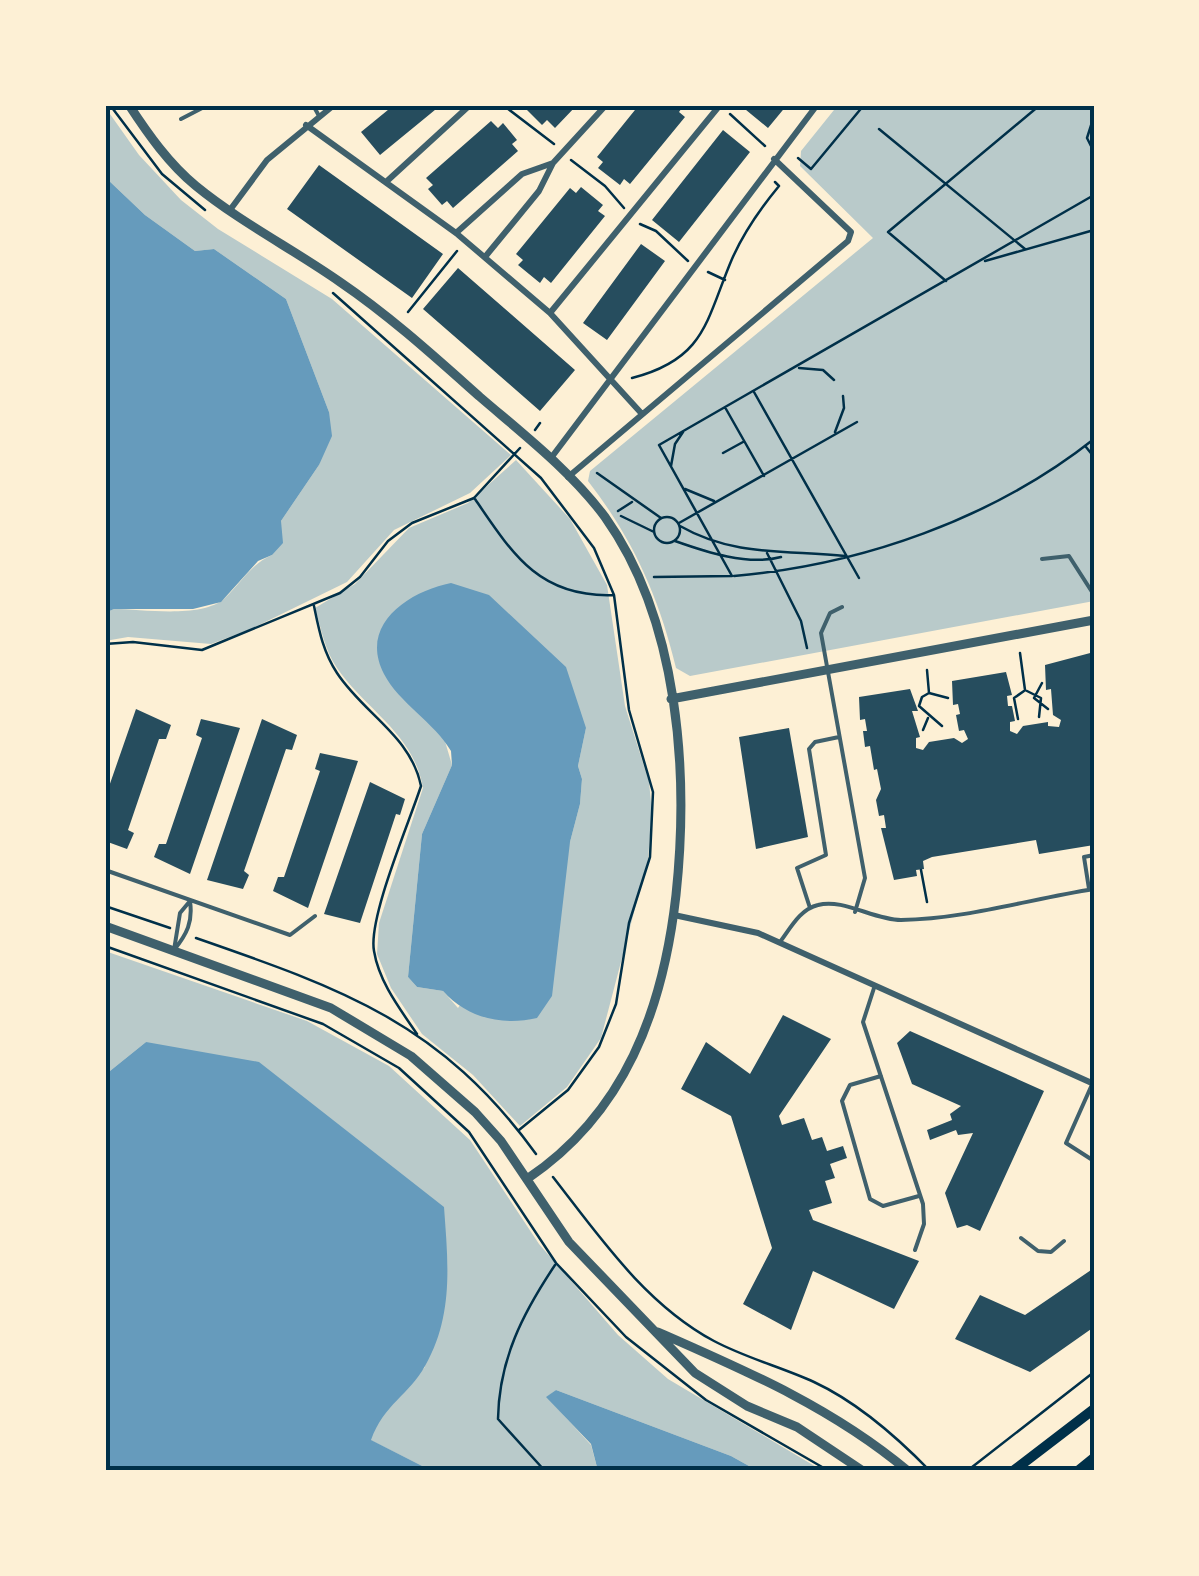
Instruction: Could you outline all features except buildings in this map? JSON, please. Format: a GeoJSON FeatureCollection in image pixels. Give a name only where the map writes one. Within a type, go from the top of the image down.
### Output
{"type":"FeatureCollection","features":[{"type":"Feature","properties":{"kind":"main road"},"geometry":{"type":"LineString","coordinates":[[1013,1471],[1094,1408]]}},
{"type":"Feature","properties":{"kind":"main road"},"geometry":{"type":"LineString","coordinates":[[1078,1471],[1094,1458]]}},
{"type":"Feature","properties":{"kind":"street"},"geometry":{"type":"LineString","coordinates":[[128,105],[156,145],[194,185],[353,290],[550,459],[606,518],[635,571],[656,630],[672,700],[682,779],[674,914],[649,1011],[616,1092],[570,1149],[527,1179]]}},
{"type":"Feature","properties":{"kind":"street"},"geometry":{"type":"LineString","coordinates":[[230,210],[267,160],[306,124],[334,105]]}},
{"type":"Feature","properties":{"kind":"street"},"geometry":{"type":"LineString","coordinates":[[386,182],[470,105]]}},
{"type":"Feature","properties":{"kind":"street"},"geometry":{"type":"LineString","coordinates":[[485,257],[539,191],[553,163],[606,105]]}},
{"type":"Feature","properties":{"kind":"street"},"geometry":{"type":"LineString","coordinates":[[550,459],[817,105]]}},
{"type":"Feature","properties":{"kind":"street"},"geometry":{"type":"LineString","coordinates":[[550,313],[723,108]]}},
{"type":"Feature","properties":{"kind":"street"},"geometry":{"type":"LineString","coordinates":[[306,124],[456,233],[550,313],[612,376],[642,414]]}},
{"type":"Feature","properties":{"kind":"street"},"geometry":{"type":"LineString","coordinates":[[568,477],[848,241],[851,232],[774,159]]}},
{"type":"Feature","properties":{"kind":"street"},"geometry":{"type":"LineString","coordinates":[[456,233],[522,174],[553,163]]}},
{"type":"Feature","properties":{"kind":"street"},"geometry":{"type":"LineString","coordinates":[[672,700],[827,674],[1094,620]]}},
{"type":"Feature","properties":{"kind":"street"},"geometry":{"type":"LineString","coordinates":[[674,914],[780,942],[1094,1083]]}},
{"type":"Feature","properties":{"kind":"street"},"geometry":{"type":"LineString","coordinates":[[105,926],[290,991],[365,1026],[411,1056],[475,1112],[569,1242],[695,1374],[747,1406],[810,1434],[864,1471]]}},
{"type":"Feature","properties":{"kind":"street"},"geometry":{"type":"LineString","coordinates":[[650,1329],[808,1400],[846,1422],[908,1471]]}},
{"type":"Feature","properties":{"kind":"lane"},"geometry":{"type":"LineString","coordinates":[[180,120],[208,105]]}},
{"type":"Feature","properties":{"kind":"lane"},"geometry":{"type":"LineString","coordinates":[[313,105],[319,116]]}},
{"type":"Feature","properties":{"kind":"lane"},"geometry":{"type":"LineString","coordinates":[[1042,559],[1069,556],[1094,594]]}},
{"type":"Feature","properties":{"kind":"lane"},"geometry":{"type":"LineString","coordinates":[[842,607],[830,613],[822,624],[827,674],[865,878],[855,912]]}},
{"type":"Feature","properties":{"kind":"lane"},"geometry":{"type":"LineString","coordinates":[[810,908],[796,868],[826,855],[808,750],[815,742],[839,737]]}},
{"type":"Feature","properties":{"kind":"lane"},"geometry":{"type":"LineString","coordinates":[[780,942],[810,908],[834,904],[898,920],[946,917],[1092,889],[1083,847]]}},
{"type":"Feature","properties":{"kind":"lane"},"geometry":{"type":"LineString","coordinates":[[1084,857],[1094,855]]}},
{"type":"Feature","properties":{"kind":"lane"},"geometry":{"type":"LineString","coordinates":[[105,870],[290,934],[314,916]]}},
{"type":"Feature","properties":{"kind":"lane"},"geometry":{"type":"LineString","coordinates":[[174,950],[192,917],[190,900]]}},
{"type":"Feature","properties":{"kind":"lane"},"geometry":{"type":"LineString","coordinates":[[174,950],[180,913],[190,900]]}},
{"type":"Feature","properties":{"kind":"lane"},"geometry":{"type":"LineString","coordinates":[[876,985],[863,1022],[921,1196],[924,1224],[915,1250]]}},
{"type":"Feature","properties":{"kind":"lane"},"geometry":{"type":"LineString","coordinates":[[881,1076],[850,1085],[842,1101],[870,1199],[883,1206],[921,1196]]}},
{"type":"Feature","properties":{"kind":"lane"},"geometry":{"type":"LineString","coordinates":[[1094,1083],[1066,1143],[1094,1160]]}},
{"type":"Feature","properties":{"kind":"lane"},"geometry":{"type":"LineString","coordinates":[[1021,1238],[1038,1250],[1051,1252],[1064,1241]]}},
{"type":"Feature","properties":{"kind":"path"},"geometry":{"type":"LineString","coordinates":[[502,105],[605,186],[630,215],[695,264],[724,280]]}},
{"type":"Feature","properties":{"kind":"path"},"geometry":{"type":"LineString","coordinates":[[798,158],[811,169],[864,105]]}},
{"type":"Feature","properties":{"kind":"path"},"geometry":{"type":"LineString","coordinates":[[946,282],[888,232],[1040,105]]}},
{"type":"Feature","properties":{"kind":"path"},"geometry":{"type":"LineString","coordinates":[[1088,105],[1094,114],[1087,138],[1094,152]]}},
{"type":"Feature","properties":{"kind":"path"},"geometry":{"type":"LineString","coordinates":[[723,108],[765,146]]}},
{"type":"Feature","properties":{"kind":"path"},"geometry":{"type":"LineString","coordinates":[[879,129],[1025,249]]}},
{"type":"Feature","properties":{"kind":"path"},"geometry":{"type":"LineString","coordinates":[[632,378],[665,366],[689,350],[713,316],[747,229],[779,186],[771,179]]}},
{"type":"Feature","properties":{"kind":"path"},"geometry":{"type":"LineString","coordinates":[[732,576],[659,445],[1094,195]]}},
{"type":"Feature","properties":{"kind":"path"},"geometry":{"type":"LineString","coordinates":[[978,263],[1094,230]]}},
{"type":"Feature","properties":{"kind":"path"},"geometry":{"type":"LineString","coordinates":[[408,312],[458,249]]}},
{"type":"Feature","properties":{"kind":"path"},"geometry":{"type":"LineString","coordinates":[[388,341],[514,454],[571,512],[594,548],[614,595],[629,710],[653,792],[650,857],[629,923],[616,1004],[599,1047],[568,1090],[519,1130]]}},
{"type":"Feature","properties":{"kind":"path"},"geometry":{"type":"LineString","coordinates":[[793,370],[823,370],[834,380]]}},
{"type":"Feature","properties":{"kind":"path"},"geometry":{"type":"LineString","coordinates":[[754,391],[859,578]]}},
{"type":"Feature","properties":{"kind":"path"},"geometry":{"type":"LineString","coordinates":[[832,436],[840,423],[843,396]]}},
{"type":"Feature","properties":{"kind":"path"},"geometry":{"type":"LineString","coordinates":[[726,407],[764,476]]}},
{"type":"Feature","properties":{"kind":"path"},"geometry":{"type":"LineString","coordinates":[[675,540],[680,525],[697,513],[857,422]]}},
{"type":"Feature","properties":{"kind":"path"},"geometry":{"type":"LineString","coordinates":[[671,466],[675,444],[684,431]]}},
{"type":"Feature","properties":{"kind":"path"},"geometry":{"type":"LineString","coordinates":[[597,472],[661,518],[670,517],[712,540],[784,556],[847,556],[921,534],[992,503],[1094,439]]}},
{"type":"Feature","properties":{"kind":"path"},"geometry":{"type":"LineString","coordinates":[[723,453],[744,441]]}},
{"type":"Feature","properties":{"kind":"path"},"geometry":{"type":"LineString","coordinates":[[1086,446],[1094,458]]}},
{"type":"Feature","properties":{"kind":"path"},"geometry":{"type":"LineString","coordinates":[[105,644],[132,642],[202,650],[340,593],[360,577],[388,541],[412,523],[474,498],[514,454]]}},
{"type":"Feature","properties":{"kind":"path"},"geometry":{"type":"LineString","coordinates":[[684,488],[694,496],[718,502]]}},
{"type":"Feature","properties":{"kind":"path"},"geometry":{"type":"LineString","coordinates":[[474,498],[530,570],[559,590],[589,596],[614,595]]}},
{"type":"Feature","properties":{"kind":"path"},"geometry":{"type":"LineString","coordinates":[[634,501],[618,514],[654,532],[662,542],[675,540],[720,554],[770,560],[784,556]]}},
{"type":"Feature","properties":{"kind":"path"},"geometry":{"type":"LineString","coordinates":[[654,532],[661,518]]}},
{"type":"Feature","properties":{"kind":"path"},"geometry":{"type":"LineString","coordinates":[[766,551],[801,621],[807,648]]}},
{"type":"Feature","properties":{"kind":"path"},"geometry":{"type":"LineString","coordinates":[[654,577],[777,572],[841,561],[847,556]]}},
{"type":"Feature","properties":{"kind":"path"},"geometry":{"type":"LineString","coordinates":[[314,605],[323,647],[338,675],[406,748],[417,766],[421,786],[377,920],[373,948],[380,972],[418,1036]]}},
{"type":"Feature","properties":{"kind":"path"},"geometry":{"type":"LineString","coordinates":[[1020,653],[1025,690]]}},
{"type":"Feature","properties":{"kind":"path"},"geometry":{"type":"LineString","coordinates":[[927,670],[929,693],[919,706],[942,726]]}},
{"type":"Feature","properties":{"kind":"path"},"geometry":{"type":"LineString","coordinates":[[1034,692],[1042,682]]}},
{"type":"Feature","properties":{"kind":"path"},"geometry":{"type":"LineString","coordinates":[[1018,718],[1014,698],[1025,690],[1040,698],[1042,708],[1038,717]]}},
{"type":"Feature","properties":{"kind":"path"},"geometry":{"type":"LineString","coordinates":[[929,693],[948,698]]}},
{"type":"Feature","properties":{"kind":"path"},"geometry":{"type":"LineString","coordinates":[[1042,708],[1048,708]]}},
{"type":"Feature","properties":{"kind":"path"},"geometry":{"type":"LineString","coordinates":[[923,730],[930,717]]}},
{"type":"Feature","properties":{"kind":"path"},"geometry":{"type":"LineString","coordinates":[[921,870],[927,902]]}},
{"type":"Feature","properties":{"kind":"path"},"geometry":{"type":"LineString","coordinates":[[105,946],[323,1024],[399,1068],[470,1132],[556,1263],[583,1295],[670,1375],[828,1471]]}},
{"type":"Feature","properties":{"kind":"path"},"geometry":{"type":"LineString","coordinates":[[557,1182],[590,1229],[672,1312],[712,1340],[816,1383],[848,1402],[904,1444],[930,1471]]}},
{"type":"Feature","properties":{"kind":"path"},"geometry":{"type":"LineString","coordinates":[[545,1471],[498,1419],[498,1402],[510,1348],[528,1307],[556,1263]]}},
{"type":"Feature","properties":{"kind":"path"},"geometry":{"type":"LineString","coordinates":[[967,1471],[1094,1372]]}},
{"type":"Feature","properties":{"kind":"shaded area"},"geometry":{"type":"Polygon","coordinates":[[[838,105],[1094,105],[1094,601],[690,676],[676,668],[642,570],[588,481],[590,471],[873,238],[800,166],[801,151],[838,105]]]}},
{"type":"Feature","properties":{"kind":"shaded area"},"geometry":{"type":"Polygon","coordinates":[[[105,107],[139,155],[181,200],[218,229],[332,299],[511,455],[470,493],[394,530],[347,582],[211,644],[128,637],[105,641],[105,613],[114,609],[187,611],[215,605],[225,598],[252,568],[272,555],[281,521],[319,465],[329,412],[286,299],[214,249],[195,251],[145,215],[105,177],[105,107]]]}},
{"type":"Feature","properties":{"kind":"shaded area"},"geometry":{"type":"Polygon","coordinates":[[[516,460],[570,519],[607,585],[625,706],[649,782],[652,812],[648,859],[601,1038],[567,1087],[520,1126],[473,1075],[422,1034],[391,988],[377,954],[379,923],[423,788],[410,752],[333,661],[315,608],[355,584],[409,528],[468,503],[516,460]],[[586,728],[444,738],[452,765],[422,834],[408,977],[417,987],[443,991],[458,1008],[570,842],[580,804],[582,779],[578,766],[586,728]]]}},
{"type":"Feature","properties":{"kind":"shaded area"},"geometry":{"type":"Polygon","coordinates":[[[105,951],[307,1021],[389,1066],[470,1140],[539,1244],[618,1335],[668,1379],[823,1471],[758,1471],[731,1456],[556,1390],[547,1397],[591,1445],[598,1471],[432,1471],[370,1440],[380,1414],[425,1367],[146,1042],[105,1075],[105,951]]]}},
{"type":"Feature","properties":{"kind":"water"},"geometry":{"type":"Polygon","coordinates":[[[105,177],[145,215],[195,251],[214,249],[286,299],[329,412],[332,436],[319,465],[281,521],[283,543],[272,555],[258,561],[221,602],[193,609],[114,609],[105,613],[105,177]]]}},
{"type":"Feature","properties":{"kind":"water"},"geometry":{"type":"Polygon","coordinates":[[[451,583],[489,595],[566,667],[586,728],[578,766],[582,779],[580,804],[570,842],[552,996],[537,1018],[486,1018],[463,1008],[443,991],[417,987],[408,977],[422,834],[452,765],[451,751],[390,684],[378,656],[378,640],[383,625],[405,602],[451,583]]]}},
{"type":"Feature","properties":{"kind":"water"},"geometry":{"type":"Polygon","coordinates":[[[146,1042],[259,1062],[444,1207],[447,1288],[441,1328],[425,1366],[383,1417],[371,1440],[432,1471],[105,1471],[105,1075],[146,1042]]]}},
{"type":"Feature","properties":{"kind":"water"},"geometry":{"type":"Polygon","coordinates":[[[556,1390],[731,1456],[758,1471],[598,1471],[591,1444],[546,1397],[556,1390]]]}}]}
